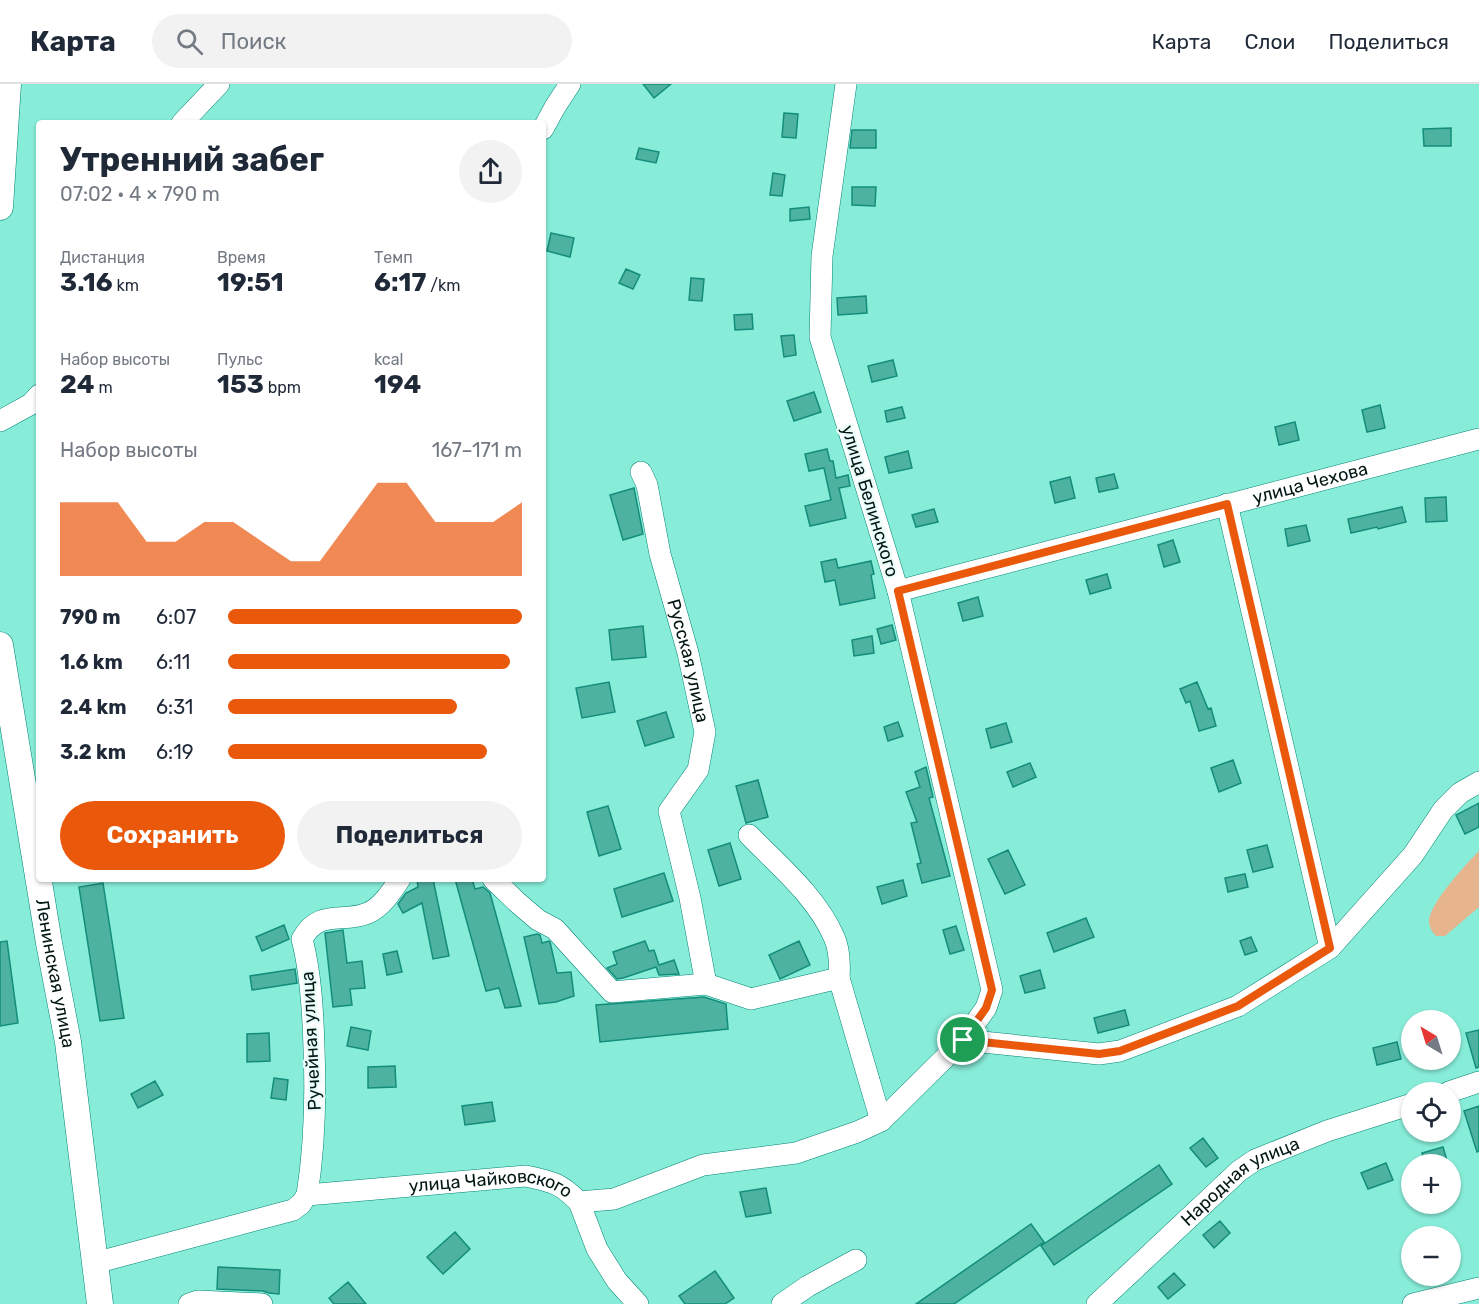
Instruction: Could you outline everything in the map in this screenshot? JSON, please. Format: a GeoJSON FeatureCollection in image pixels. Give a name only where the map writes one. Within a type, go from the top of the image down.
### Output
{"type":"FeatureCollection","features":[{"type":"Feature","properties":{"kind":"main road"},"geometry":{"type":"LineString","coordinates":[[0,207],[3,132],[8,84]]}},
{"type":"Feature","properties":{"kind":"main road","name":"Ленинская улица"},"geometry":{"type":"LineString","coordinates":[[0,645],[5,707],[36,874]]}},
{"type":"Feature","properties":{"kind":"main road","name":"Ленинская улица"},"geometry":{"type":"LineString","coordinates":[[37,882],[68,1042],[100,1304]]}},
{"type":"Feature","properties":{"kind":"street"},"geometry":{"type":"LineString","coordinates":[[185,120],[219,84]]}},
{"type":"Feature","properties":{"kind":"street","name":"улица Белинского"},"geometry":{"type":"LineString","coordinates":[[846,84],[822,256],[820,337],[898,591],[992,990],[986,1008],[963,1040],[880,1121]]}},
{"type":"Feature","properties":{"kind":"street"},"geometry":{"type":"LineString","coordinates":[[546,122],[560,89]]}},
{"type":"Feature","properties":{"kind":"street"},"geometry":{"type":"LineString","coordinates":[[0,421],[31,404],[36,398]]}},
{"type":"Feature","properties":{"kind":"street","name":"улица Чехова"},"geometry":{"type":"LineString","coordinates":[[898,591],[1479,439]]}},
{"type":"Feature","properties":{"kind":"street","name":"Русская улица"},"geometry":{"type":"LineString","coordinates":[[641,472],[647,485],[660,554],[688,653],[705,732],[698,770],[669,811],[690,898],[706,984]]}},
{"type":"Feature","properties":{"kind":"street"},"geometry":{"type":"LineString","coordinates":[[1227,504],[1330,948]]}},
{"type":"Feature","properties":{"kind":"street"},"geometry":{"type":"LineString","coordinates":[[963,1040],[1099,1054],[1120,1051],[1238,1006],[1330,948],[1413,855],[1443,810],[1460,793],[1479,782]]}},
{"type":"Feature","properties":{"kind":"street"},"geometry":{"type":"LineString","coordinates":[[749,835],[814,902],[835,938],[840,960],[840,978],[880,1121]]}},
{"type":"Feature","properties":{"kind":"street","name":"Ручейная улица"},"geometry":{"type":"LineString","coordinates":[[307,1195],[315,1119],[315,1068],[313,1016],[302,939],[307,929],[317,922],[369,913],[377,908],[398,882]]}},
{"type":"Feature","properties":{"kind":"street"},"geometry":{"type":"LineString","coordinates":[[496,882],[538,920],[555,929],[612,992],[706,984],[752,999],[840,978]]}},
{"type":"Feature","properties":{"kind":"street"},"geometry":{"type":"LineString","coordinates":[[1461,1088],[1479,1083]]}},
{"type":"Feature","properties":{"kind":"street","name":"Народная улица"},"geometry":{"type":"LineString","coordinates":[[1097,1304],[1239,1171],[1255,1160],[1327,1131],[1401,1107]]}},
{"type":"Feature","properties":{"kind":"street","name":"улица Чайковского"},"geometry":{"type":"LineString","coordinates":[[307,1195],[526,1176],[555,1182],[579,1202],[614,1199],[703,1165],[796,1153],[857,1132],[880,1121]]}},
{"type":"Feature","properties":{"kind":"street"},"geometry":{"type":"LineString","coordinates":[[95,1263],[293,1210],[307,1195]]}},
{"type":"Feature","properties":{"kind":"street"},"geometry":{"type":"LineString","coordinates":[[579,1202],[597,1249],[617,1281],[638,1304]]}},
{"type":"Feature","properties":{"kind":"street"},"geometry":{"type":"LineString","coordinates":[[782,1304],[856,1260]]}},
{"type":"Feature","properties":{"kind":"street"},"geometry":{"type":"LineString","coordinates":[[1413,1304],[1479,1288]]}},
{"type":"Feature","properties":{"kind":"street"},"geometry":{"type":"LineString","coordinates":[[189,1304],[198,1301],[262,1304]]}},
{"type":"Feature","properties":{"kind":"shaded area"},"geometry":{"type":"Polygon","coordinates":[[[1479,851],[1479,907],[1445,936],[1436,936],[1429,924],[1431,911],[1450,883],[1479,851]]]}},
{"type":"Feature","properties":{"kind":"building"},"geometry":{"type":"Polygon","coordinates":[[[643,84],[671,84],[654,98],[643,84]]]}},
{"type":"Feature","properties":{"kind":"building"},"geometry":{"type":"Polygon","coordinates":[[[784,113],[798,114],[796,138],[782,137],[784,113]]]}},
{"type":"Feature","properties":{"kind":"building"},"geometry":{"type":"Polygon","coordinates":[[[1451,128],[1451,146],[1424,146],[1423,129],[1451,128]]]}},
{"type":"Feature","properties":{"kind":"building"},"geometry":{"type":"Polygon","coordinates":[[[852,130],[876,130],[876,148],[850,148],[852,130]]]}},
{"type":"Feature","properties":{"kind":"building"},"geometry":{"type":"Polygon","coordinates":[[[639,148],[659,152],[656,163],[636,159],[639,148]]]}},
{"type":"Feature","properties":{"kind":"building"},"geometry":{"type":"Polygon","coordinates":[[[773,173],[785,175],[782,196],[770,195],[773,173]]]}},
{"type":"Feature","properties":{"kind":"building"},"geometry":{"type":"Polygon","coordinates":[[[852,187],[876,187],[875,206],[852,205],[852,187]]]}},
{"type":"Feature","properties":{"kind":"building"},"geometry":{"type":"Polygon","coordinates":[[[809,207],[810,219],[790,221],[790,209],[809,207]]]}},
{"type":"Feature","properties":{"kind":"building"},"geometry":{"type":"Polygon","coordinates":[[[551,233],[574,238],[570,257],[547,251],[551,233]]]}},
{"type":"Feature","properties":{"kind":"building"},"geometry":{"type":"Polygon","coordinates":[[[626,269],[640,275],[633,289],[619,283],[626,269]]]}},
{"type":"Feature","properties":{"kind":"building"},"geometry":{"type":"Polygon","coordinates":[[[691,278],[704,279],[702,301],[689,300],[691,278]]]}},
{"type":"Feature","properties":{"kind":"building"},"geometry":{"type":"Polygon","coordinates":[[[866,296],[867,313],[838,315],[837,298],[866,296]]]}},
{"type":"Feature","properties":{"kind":"building"},"geometry":{"type":"Polygon","coordinates":[[[752,314],[753,329],[735,330],[734,315],[752,314]]]}},
{"type":"Feature","properties":{"kind":"building"},"geometry":{"type":"Polygon","coordinates":[[[794,335],[796,355],[784,357],[781,336],[794,335]]]}},
{"type":"Feature","properties":{"kind":"building"},"geometry":{"type":"Polygon","coordinates":[[[893,360],[897,376],[872,382],[868,366],[893,360]]]}},
{"type":"Feature","properties":{"kind":"building"},"geometry":{"type":"Polygon","coordinates":[[[814,392],[821,412],[794,421],[787,401],[814,392]]]}},
{"type":"Feature","properties":{"kind":"building"},"geometry":{"type":"Polygon","coordinates":[[[1380,405],[1385,428],[1367,432],[1362,410],[1380,405]]]}},
{"type":"Feature","properties":{"kind":"building"},"geometry":{"type":"Polygon","coordinates":[[[902,407],[905,418],[887,422],[885,411],[902,407]]]}},
{"type":"Feature","properties":{"kind":"building"},"geometry":{"type":"Polygon","coordinates":[[[1295,422],[1299,440],[1279,445],[1275,427],[1295,422]]]}},
{"type":"Feature","properties":{"kind":"building"},"geometry":{"type":"Polygon","coordinates":[[[827,449],[830,461],[833,461],[836,478],[848,475],[850,486],[839,488],[846,518],[810,526],[805,506],[831,500],[824,468],[809,471],[805,454],[827,449]]]}},
{"type":"Feature","properties":{"kind":"building"},"geometry":{"type":"Polygon","coordinates":[[[908,451],[912,468],[889,473],[885,457],[908,451]]]}},
{"type":"Feature","properties":{"kind":"building"},"geometry":{"type":"Polygon","coordinates":[[[1114,474],[1118,488],[1099,492],[1096,478],[1114,474]]]}},
{"type":"Feature","properties":{"kind":"building"},"geometry":{"type":"Polygon","coordinates":[[[1070,477],[1075,498],[1055,503],[1050,482],[1070,477]]]}},
{"type":"Feature","properties":{"kind":"building"},"geometry":{"type":"Polygon","coordinates":[[[634,488],[643,534],[623,540],[610,495],[634,488]]]}},
{"type":"Feature","properties":{"kind":"building"},"geometry":{"type":"Polygon","coordinates":[[[1446,497],[1447,521],[1426,522],[1425,498],[1446,497]]]}},
{"type":"Feature","properties":{"kind":"building"},"geometry":{"type":"Polygon","coordinates":[[[1402,507],[1406,522],[1351,533],[1348,519],[1402,507]]]}},
{"type":"Feature","properties":{"kind":"building"},"geometry":{"type":"Polygon","coordinates":[[[934,509],[938,522],[916,527],[912,515],[934,509]]]}},
{"type":"Feature","properties":{"kind":"building"},"geometry":{"type":"Polygon","coordinates":[[[1306,525],[1310,541],[1288,546],[1285,529],[1306,525]]]}},
{"type":"Feature","properties":{"kind":"building"},"geometry":{"type":"Polygon","coordinates":[[[1173,540],[1180,562],[1164,567],[1158,545],[1173,540]]]}},
{"type":"Feature","properties":{"kind":"building"},"geometry":{"type":"Polygon","coordinates":[[[836,559],[838,568],[871,561],[875,598],[840,605],[835,580],[825,582],[821,562],[836,559]]]}},
{"type":"Feature","properties":{"kind":"building"},"geometry":{"type":"Polygon","coordinates":[[[1107,574],[1111,588],[1090,594],[1086,580],[1107,574]]]}},
{"type":"Feature","properties":{"kind":"building"},"geometry":{"type":"Polygon","coordinates":[[[978,597],[983,616],[963,621],[958,603],[978,597]]]}},
{"type":"Feature","properties":{"kind":"building"},"geometry":{"type":"Polygon","coordinates":[[[892,625],[896,640],[881,644],[877,629],[892,625]]]}},
{"type":"Feature","properties":{"kind":"building"},"geometry":{"type":"Polygon","coordinates":[[[643,626],[646,657],[612,660],[609,630],[643,626]]]}},
{"type":"Feature","properties":{"kind":"building"},"geometry":{"type":"Polygon","coordinates":[[[872,636],[874,653],[854,656],[852,640],[872,636]]]}},
{"type":"Feature","properties":{"kind":"building"},"geometry":{"type":"Polygon","coordinates":[[[609,682],[615,712],[582,718],[576,688],[609,682]]]}},
{"type":"Feature","properties":{"kind":"building"},"geometry":{"type":"Polygon","coordinates":[[[1197,682],[1208,709],[1211,708],[1216,726],[1199,731],[1190,701],[1186,703],[1180,689],[1197,682]]]}},
{"type":"Feature","properties":{"kind":"building"},"geometry":{"type":"Polygon","coordinates":[[[666,712],[674,737],[645,746],[637,721],[666,712]]]}},
{"type":"Feature","properties":{"kind":"building"},"geometry":{"type":"Polygon","coordinates":[[[898,722],[903,736],[888,741],[884,727],[898,722]]]}},
{"type":"Feature","properties":{"kind":"building"},"geometry":{"type":"Polygon","coordinates":[[[1006,723],[1012,742],[991,748],[986,729],[1006,723]]]}},
{"type":"Feature","properties":{"kind":"building"},"geometry":{"type":"Polygon","coordinates":[[[1233,760],[1241,783],[1219,792],[1211,768],[1233,760]]]}},
{"type":"Feature","properties":{"kind":"building"},"geometry":{"type":"Polygon","coordinates":[[[1030,763],[1036,777],[1013,787],[1007,772],[1030,763]]]}},
{"type":"Feature","properties":{"kind":"building"},"geometry":{"type":"Polygon","coordinates":[[[926,767],[933,797],[929,798],[950,876],[922,883],[917,864],[921,863],[911,823],[917,822],[906,792],[920,787],[915,772],[926,767]]]}},
{"type":"Feature","properties":{"kind":"building"},"geometry":{"type":"Polygon","coordinates":[[[758,780],[768,817],[746,823],[736,786],[758,780]]]}},
{"type":"Feature","properties":{"kind":"building"},"geometry":{"type":"Polygon","coordinates":[[[1479,803],[1479,827],[1465,834],[1456,815],[1479,803]]]}},
{"type":"Feature","properties":{"kind":"building"},"geometry":{"type":"Polygon","coordinates":[[[608,806],[621,849],[599,856],[587,812],[608,806]]]}},
{"type":"Feature","properties":{"kind":"building"},"geometry":{"type":"Polygon","coordinates":[[[730,843],[741,879],[719,886],[708,850],[730,843]]]}},
{"type":"Feature","properties":{"kind":"building"},"geometry":{"type":"Polygon","coordinates":[[[1267,845],[1273,867],[1253,872],[1247,850],[1267,845]]]}},
{"type":"Feature","properties":{"kind":"building"},"geometry":{"type":"Polygon","coordinates":[[[1008,850],[1025,885],[1005,894],[988,859],[1008,850]]]}},
{"type":"Feature","properties":{"kind":"building"},"geometry":{"type":"Polygon","coordinates":[[[664,873],[673,901],[622,917],[614,889],[664,873]]]}},
{"type":"Feature","properties":{"kind":"building"},"geometry":{"type":"Polygon","coordinates":[[[1245,874],[1248,887],[1228,892],[1225,878],[1245,874]]]}},
{"type":"Feature","properties":{"kind":"building"},"geometry":{"type":"Polygon","coordinates":[[[903,880],[907,896],[882,904],[877,887],[903,880]]]}},
{"type":"Feature","properties":{"kind":"building"},"geometry":{"type":"Polygon","coordinates":[[[417,882],[434,882],[449,956],[433,959],[422,903],[403,913],[398,904],[406,893],[418,887],[417,882]]]}},
{"type":"Feature","properties":{"kind":"building"},"geometry":{"type":"Polygon","coordinates":[[[456,882],[473,882],[475,889],[483,887],[490,893],[521,1006],[505,1008],[499,988],[486,991],[456,882]]]}},
{"type":"Feature","properties":{"kind":"building"},"geometry":{"type":"Polygon","coordinates":[[[103,883],[124,1018],[100,1021],[79,887],[103,883]]]}},
{"type":"Feature","properties":{"kind":"building"},"geometry":{"type":"Polygon","coordinates":[[[1086,918],[1094,937],[1054,952],[1047,933],[1086,918]]]}},
{"type":"Feature","properties":{"kind":"building"},"geometry":{"type":"Polygon","coordinates":[[[284,925],[289,939],[262,951],[256,937],[284,925]]]}},
{"type":"Feature","properties":{"kind":"building"},"geometry":{"type":"Polygon","coordinates":[[[956,926],[964,950],[950,954],[943,930],[956,926]]]}},
{"type":"Feature","properties":{"kind":"building"},"geometry":{"type":"Polygon","coordinates":[[[343,930],[347,963],[362,961],[365,988],[350,989],[352,1005],[333,1007],[325,933],[343,930]]]}},
{"type":"Feature","properties":{"kind":"building"},"geometry":{"type":"Polygon","coordinates":[[[540,935],[542,943],[550,942],[557,973],[571,972],[574,996],[556,1002],[539,1004],[524,937],[540,935]]]}},
{"type":"Feature","properties":{"kind":"building"},"geometry":{"type":"Polygon","coordinates":[[[1251,937],[1257,951],[1245,955],[1240,941],[1251,937]]]}},
{"type":"Feature","properties":{"kind":"building"},"geometry":{"type":"Polygon","coordinates":[[[7,941],[18,1023],[0,1026],[0,942],[7,941]]]}},
{"type":"Feature","properties":{"kind":"building"},"geometry":{"type":"Polygon","coordinates":[[[645,941],[649,951],[654,950],[659,965],[674,960],[679,974],[659,975],[656,967],[617,979],[607,968],[617,964],[613,952],[645,941]]]}},
{"type":"Feature","properties":{"kind":"building"},"geometry":{"type":"Polygon","coordinates":[[[799,941],[810,965],[780,979],[769,955],[799,941]]]}},
{"type":"Feature","properties":{"kind":"building"},"geometry":{"type":"Polygon","coordinates":[[[397,951],[402,972],[387,975],[383,954],[397,951]]]}},
{"type":"Feature","properties":{"kind":"building"},"geometry":{"type":"Polygon","coordinates":[[[295,969],[297,983],[252,990],[250,976],[295,969]]]}},
{"type":"Feature","properties":{"kind":"building"},"geometry":{"type":"Polygon","coordinates":[[[1040,970],[1045,988],[1025,993],[1020,976],[1040,970]]]}},
{"type":"Feature","properties":{"kind":"building"},"geometry":{"type":"Polygon","coordinates":[[[704,997],[726,1004],[728,1029],[600,1042],[596,1005],[704,997]]]}},
{"type":"Feature","properties":{"kind":"building"},"geometry":{"type":"Polygon","coordinates":[[[1125,1010],[1129,1025],[1098,1033],[1094,1018],[1125,1010]]]}},
{"type":"Feature","properties":{"kind":"building"},"geometry":{"type":"Polygon","coordinates":[[[351,1027],[371,1031],[368,1050],[347,1046],[351,1027]]]}},
{"type":"Feature","properties":{"kind":"building"},"geometry":{"type":"Polygon","coordinates":[[[1479,1030],[1479,1067],[1476,1068],[1466,1033],[1479,1030]]]}},
{"type":"Feature","properties":{"kind":"building"},"geometry":{"type":"Polygon","coordinates":[[[269,1033],[270,1061],[247,1062],[247,1034],[269,1033]]]}},
{"type":"Feature","properties":{"kind":"building"},"geometry":{"type":"Polygon","coordinates":[[[1397,1042],[1401,1059],[1377,1065],[1373,1048],[1397,1042]]]}},
{"type":"Feature","properties":{"kind":"building"},"geometry":{"type":"Polygon","coordinates":[[[395,1066],[396,1087],[368,1088],[368,1067],[395,1066]]]}},
{"type":"Feature","properties":{"kind":"building"},"geometry":{"type":"Polygon","coordinates":[[[274,1078],[288,1080],[286,1100],[271,1098],[274,1078]]]}},
{"type":"Feature","properties":{"kind":"building"},"geometry":{"type":"Polygon","coordinates":[[[155,1081],[163,1095],[138,1108],[131,1094],[155,1081]]]}},
{"type":"Feature","properties":{"kind":"building"},"geometry":{"type":"Polygon","coordinates":[[[492,1102],[495,1121],[465,1125],[462,1106],[492,1102]]]}},
{"type":"Feature","properties":{"kind":"building"},"geometry":{"type":"Polygon","coordinates":[[[1479,1106],[1479,1151],[1477,1152],[1464,1111],[1479,1106]]]}},
{"type":"Feature","properties":{"kind":"building"},"geometry":{"type":"Polygon","coordinates":[[[1203,1138],[1218,1158],[1206,1167],[1190,1148],[1203,1138]]]}},
{"type":"Feature","properties":{"kind":"building"},"geometry":{"type":"Polygon","coordinates":[[[1443,1147],[1445,1154],[1422,1154],[1443,1147]]]}},
{"type":"Feature","properties":{"kind":"building"},"geometry":{"type":"Polygon","coordinates":[[[1386,1163],[1393,1180],[1368,1189],[1361,1173],[1386,1163]]]}},
{"type":"Feature","properties":{"kind":"building"},"geometry":{"type":"Polygon","coordinates":[[[1159,1165],[1172,1184],[1054,1265],[1041,1246],[1159,1165]]]}},
{"type":"Feature","properties":{"kind":"building"},"geometry":{"type":"Polygon","coordinates":[[[766,1188],[771,1213],[746,1217],[740,1192],[766,1188]]]}},
{"type":"Feature","properties":{"kind":"building"},"geometry":{"type":"Polygon","coordinates":[[[1220,1221],[1230,1233],[1214,1248],[1203,1235],[1220,1221]]]}},
{"type":"Feature","properties":{"kind":"building"},"geometry":{"type":"Polygon","coordinates":[[[1031,1224],[1044,1242],[954,1304],[916,1304],[1031,1224]]]}},
{"type":"Feature","properties":{"kind":"building"},"geometry":{"type":"Polygon","coordinates":[[[455,1232],[470,1249],[443,1274],[427,1257],[455,1232]]]}},
{"type":"Feature","properties":{"kind":"building"},"geometry":{"type":"Polygon","coordinates":[[[218,1267],[280,1270],[279,1294],[217,1289],[218,1267]]]}},
{"type":"Feature","properties":{"kind":"building"},"geometry":{"type":"Polygon","coordinates":[[[715,1271],[734,1298],[725,1304],[685,1304],[679,1296],[715,1271]]]}},
{"type":"Feature","properties":{"kind":"building"},"geometry":{"type":"Polygon","coordinates":[[[1174,1273],[1185,1285],[1168,1299],[1158,1287],[1174,1273]]]}},
{"type":"Feature","properties":{"kind":"building"},"geometry":{"type":"Polygon","coordinates":[[[348,1282],[366,1304],[334,1304],[329,1298],[348,1282]]]}},
{"type":"Feature","properties":{"kind":"route"},"geometry":{"type":"LineString","coordinates":[[1227,504],[1330,948],[1238,1006],[1120,1051],[1099,1054],[963,1040],[986,1008],[992,990],[898,591],[1227,504]]}}]}
